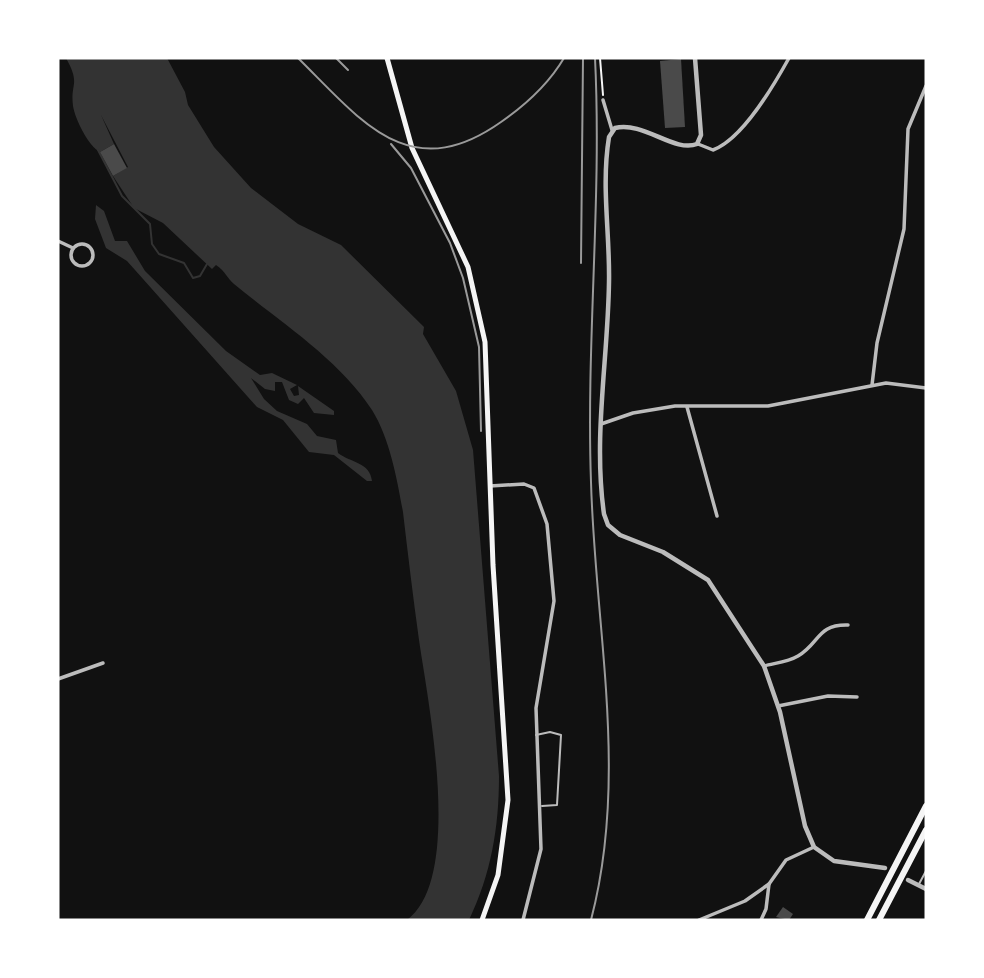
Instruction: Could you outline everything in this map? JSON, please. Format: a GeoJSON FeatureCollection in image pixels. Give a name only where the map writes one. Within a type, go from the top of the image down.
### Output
{"type":"FeatureCollection","features":[{"type":"Feature","properties":{"kind":"highway"},"geometry":{"type":"LineString","coordinates":[[867,920],[926,806]]}},
{"type":"Feature","properties":{"kind":"highway"},"geometry":{"type":"LineString","coordinates":[[879,920],[926,830]]}},
{"type":"Feature","properties":{"kind":"main road"},"geometry":{"type":"LineString","coordinates":[[387,58],[412,148],[458,245],[478,302],[485,342],[490,486],[509,800],[498,875],[482,920]]}},
{"type":"Feature","properties":{"kind":"street"},"geometry":{"type":"LineString","coordinates":[[695,58],[701,130],[697,144]]}},
{"type":"Feature","properties":{"kind":"street"},"geometry":{"type":"LineString","coordinates":[[612,130],[625,126],[653,133],[685,146],[697,144],[713,150],[737,134],[771,89],[789,58]]}},
{"type":"Feature","properties":{"kind":"street"},"geometry":{"type":"LineString","coordinates":[[872,385],[887,292],[904,229],[908,129],[926,86]]}},
{"type":"Feature","properties":{"kind":"street"},"geometry":{"type":"LineString","coordinates":[[603,100],[612,130],[608,143],[605,184],[609,279],[601,424],[603,508],[608,526],[620,535],[688,565],[708,580],[764,666],[778,706],[799,804],[814,847],[834,861],[885,868]]}},
{"type":"Feature","properties":{"kind":"street"},"geometry":{"type":"LineString","coordinates":[[58,241],[74,248],[83,244],[89,247],[92,254],[90,261],[84,265],[76,264],[72,258],[74,248]]}},
{"type":"Feature","properties":{"kind":"street"},"geometry":{"type":"LineString","coordinates":[[601,424],[634,413],[675,406],[768,405],[851,392],[872,385],[926,388]]}},
{"type":"Feature","properties":{"kind":"street"},"geometry":{"type":"LineString","coordinates":[[687,407],[717,516]]}},
{"type":"Feature","properties":{"kind":"street"},"geometry":{"type":"LineString","coordinates":[[490,486],[530,485],[536,491],[547,524],[554,601],[538,691],[535,735],[540,806],[540,859],[523,920]]}},
{"type":"Feature","properties":{"kind":"street"},"geometry":{"type":"LineString","coordinates":[[764,666],[794,659],[810,648],[817,634],[833,625],[848,625]]}},
{"type":"Feature","properties":{"kind":"street"},"geometry":{"type":"LineString","coordinates":[[58,679],[103,663]]}},
{"type":"Feature","properties":{"kind":"street"},"geometry":{"type":"LineString","coordinates":[[778,706],[828,696],[857,697]]}},
{"type":"Feature","properties":{"kind":"street"},"geometry":{"type":"LineString","coordinates":[[699,920],[746,901],[769,884],[786,860],[814,847]]}},
{"type":"Feature","properties":{"kind":"street"},"geometry":{"type":"LineString","coordinates":[[908,880],[926,890]]}},
{"type":"Feature","properties":{"kind":"street"},"geometry":{"type":"LineString","coordinates":[[761,920],[766,909],[769,884]]}},
{"type":"Feature","properties":{"kind":"lane"},"geometry":{"type":"LineString","coordinates":[[535,735],[550,732],[561,736],[557,805],[540,806]]}},
{"type":"Feature","properties":{"kind":"lane"},"geometry":{"type":"LineString","coordinates":[[919,885],[926,871]]}},
{"type":"Feature","properties":{"kind":"path"},"geometry":{"type":"LineString","coordinates":[[600,58],[603,100]]}},
{"type":"Feature","properties":{"kind":"shaded area"},"geometry":{"type":"Polygon","coordinates":[[[66,58],[167,58],[185,92],[188,105],[214,147],[251,188],[298,224],[341,245],[424,327],[423,334],[456,391],[473,450],[499,776],[492,850],[483,885],[469,920],[407,920],[424,898],[434,867],[438,788],[403,512],[392,460],[378,421],[358,392],[326,358],[234,284],[216,265],[212,269],[163,223],[134,208],[113,176],[128,167],[101,115],[114,144],[100,152],[87,139],[74,112],[74,79],[66,58]]]}},
{"type":"Feature","properties":{"kind":"shaded area"},"geometry":{"type":"Polygon","coordinates":[[[96,205],[104,211],[115,241],[127,241],[145,271],[226,351],[260,375],[272,373],[297,385],[290,389],[294,396],[299,395],[298,386],[334,411],[334,415],[314,413],[304,398],[298,404],[289,400],[282,382],[275,382],[275,391],[265,389],[251,378],[264,399],[277,411],[307,424],[317,436],[336,440],[338,453],[364,466],[372,481],[367,481],[334,455],[309,452],[283,420],[257,407],[127,261],[106,248],[95,219],[96,205]]]}},
{"type":"Feature","properties":{"kind":"building"},"geometry":{"type":"Polygon","coordinates":[[[681,59],[685,127],[665,128],[660,61],[681,59]]]}},
{"type":"Feature","properties":{"kind":"building"},"geometry":{"type":"Polygon","coordinates":[[[114,144],[127,168],[113,176],[100,152],[114,144]]]}},
{"type":"Feature","properties":{"kind":"building"},"geometry":{"type":"Polygon","coordinates":[[[783,907],[793,914],[789,920],[776,917],[783,907]]]}},
{"type":"Feature","properties":{"kind":"waterway"},"geometry":{"type":"LineString","coordinates":[[98,150],[122,196],[150,224],[152,244],[159,254],[184,263],[193,278],[200,276],[207,264]]}},
{"type":"Feature","properties":{"kind":"railway"},"geometry":{"type":"LineString","coordinates":[[298,58],[343,103],[389,138],[413,147],[439,148],[468,140],[511,115],[544,85],[564,58]]}},
{"type":"Feature","properties":{"kind":"railway"},"geometry":{"type":"LineString","coordinates":[[336,58],[348,70]]}},
{"type":"Feature","properties":{"kind":"railway"},"geometry":{"type":"LineString","coordinates":[[581,263],[583,58]]}},
{"type":"Feature","properties":{"kind":"railway"},"geometry":{"type":"LineString","coordinates":[[591,920],[602,866],[608,811],[609,756],[591,482],[590,376],[597,164],[595,58]]}},
{"type":"Feature","properties":{"kind":"railway"},"geometry":{"type":"LineString","coordinates":[[391,144],[411,168],[450,243],[463,278],[479,347],[481,431]]}}]}
